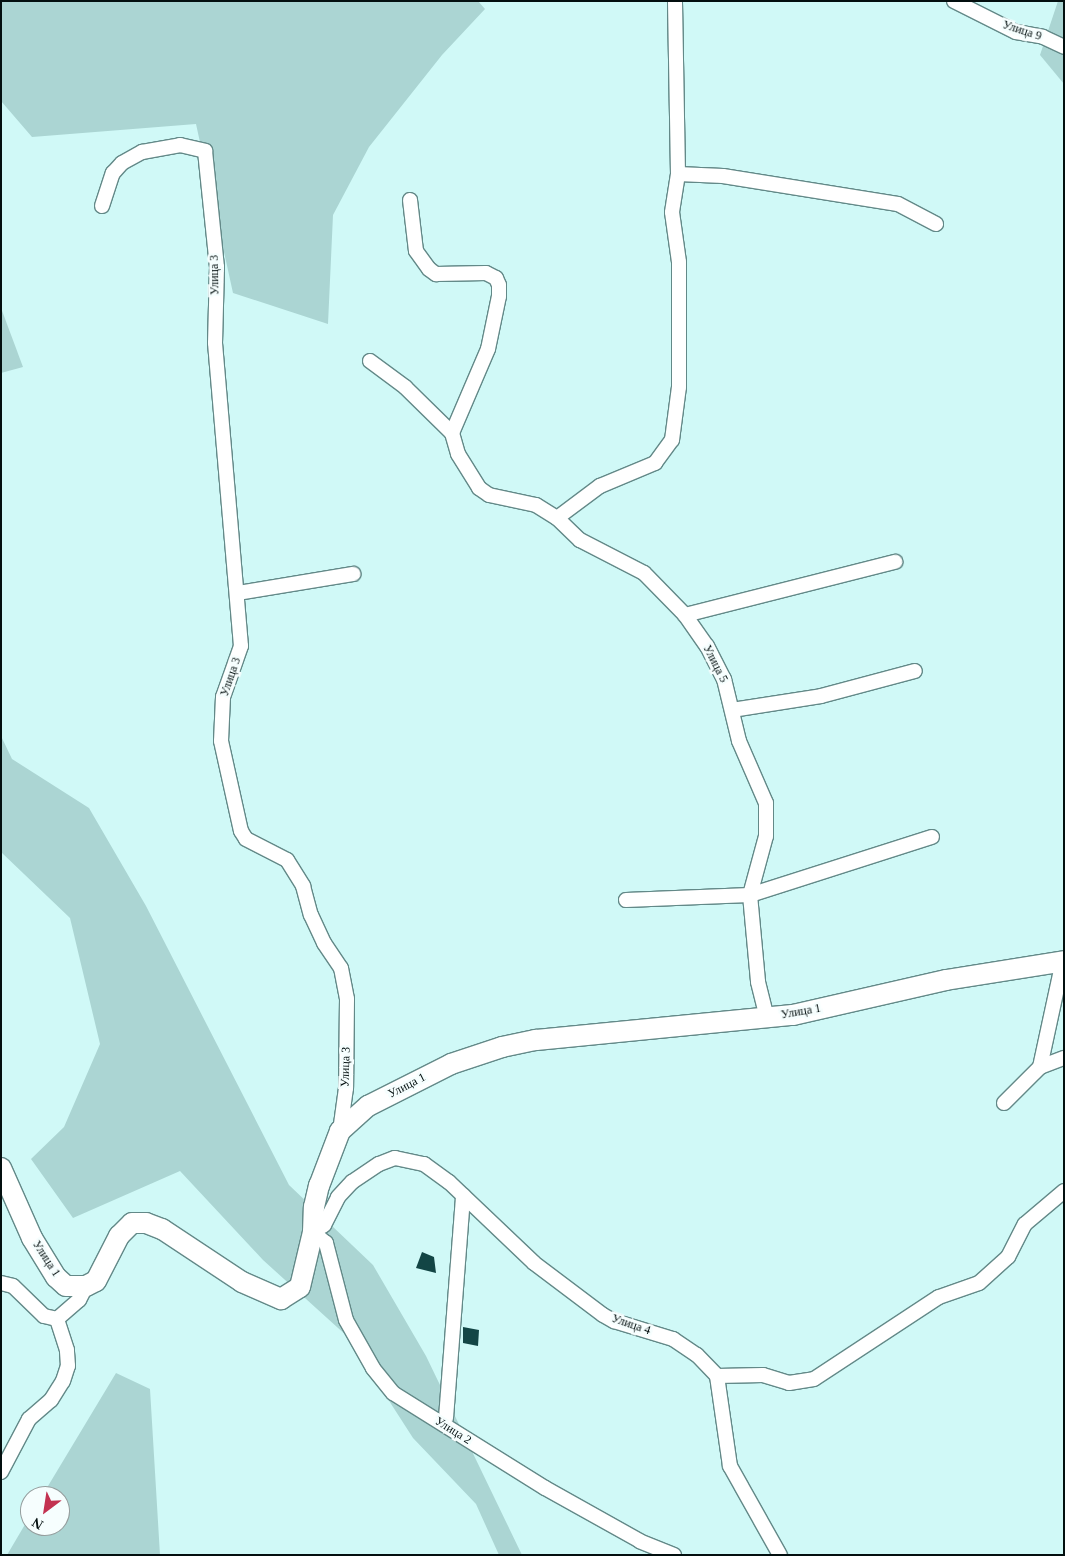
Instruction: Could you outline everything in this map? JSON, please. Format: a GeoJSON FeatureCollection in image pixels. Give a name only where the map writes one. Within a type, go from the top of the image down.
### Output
{"type":"FeatureCollection","features":[{"type":"Feature","properties":{"kind":"main road","name":"Улица 1"},"geometry":{"type":"LineString","coordinates":[[1,1168],[6,1186],[32,1238],[56,1277],[66,1286],[86,1286],[102,1274],[119,1236],[132,1223],[146,1223],[162,1229],[242,1282],[281,1299],[300,1287],[313,1232],[314,1207],[319,1186],[340,1131],[368,1106],[451,1064],[502,1046],[793,1015],[937,982],[1063,961]]}},
{"type":"Feature","properties":{"kind":"street"},"geometry":{"type":"LineString","coordinates":[[556,518],[600,486],[655,463],[672,440],[679,387],[679,262],[672,212],[678,174],[675,1]]}},
{"type":"Feature","properties":{"kind":"street","name":"Улица 9"},"geometry":{"type":"LineString","coordinates":[[954,1],[1016,32],[1043,37],[1064,46]]}},
{"type":"Feature","properties":{"kind":"street","name":"Улица 3"},"geometry":{"type":"LineString","coordinates":[[102,206],[114,173],[122,163],[135,156],[180,145],[206,151],[217,267],[215,343],[238,593],[241,646],[223,697],[221,741],[241,831],[246,839],[287,860],[303,886],[310,915],[324,943],[341,968],[347,999],[346,1088],[340,1131]]}},
{"type":"Feature","properties":{"kind":"street"},"geometry":{"type":"LineString","coordinates":[[678,174],[724,176],[898,204],[936,224]]}},
{"type":"Feature","properties":{"kind":"street"},"geometry":{"type":"LineString","coordinates":[[370,361],[405,387],[452,433],[488,349],[500,296],[496,278],[486,273],[436,274],[429,269],[416,251],[410,200]]}},
{"type":"Feature","properties":{"kind":"street","name":"Улица 5"},"geometry":{"type":"LineString","coordinates":[[452,433],[458,454],[479,488],[489,495],[536,505],[556,518],[580,540],[653,580],[685,616],[724,679],[739,741],[766,803],[766,836],[750,895],[758,982],[767,1017]]}},
{"type":"Feature","properties":{"kind":"street"},"geometry":{"type":"LineString","coordinates":[[685,616],[895,562]]}},
{"type":"Feature","properties":{"kind":"street"},"geometry":{"type":"LineString","coordinates":[[238,593],[353,574]]}},
{"type":"Feature","properties":{"kind":"street"},"geometry":{"type":"LineString","coordinates":[[732,710],[822,696],[915,671]]}},
{"type":"Feature","properties":{"kind":"street"},"geometry":{"type":"LineString","coordinates":[[626,900],[750,895],[932,837]]}},
{"type":"Feature","properties":{"kind":"street"},"geometry":{"type":"LineString","coordinates":[[1040,1068],[1063,961]]}},
{"type":"Feature","properties":{"kind":"street"},"geometry":{"type":"LineString","coordinates":[[1004,1102],[1040,1068],[1064,1058]]}},
{"type":"Feature","properties":{"kind":"street","name":"Улица 4"},"geometry":{"type":"LineString","coordinates":[[313,1232],[324,1225],[338,1197],[352,1182],[379,1164],[395,1158],[424,1164],[463,1196],[534,1263],[603,1315],[687,1347],[716,1376]]}},
{"type":"Feature","properties":{"kind":"street"},"geometry":{"type":"LineString","coordinates":[[780,1555],[730,1466],[716,1376],[763,1375],[789,1383],[814,1379],[939,1297],[979,1283],[1008,1257],[1025,1224],[1064,1191]]}},
{"type":"Feature","properties":{"kind":"street","name":"Улица 2"},"geometry":{"type":"LineString","coordinates":[[446,1418],[463,1196]]}},
{"type":"Feature","properties":{"kind":"street","name":"Улица 2"},"geometry":{"type":"LineString","coordinates":[[313,1232],[326,1243],[346,1320],[373,1368],[393,1393],[545,1488],[640,1541],[674,1555]]}},
{"type":"Feature","properties":{"kind":"street"},"geometry":{"type":"LineString","coordinates":[[1,1283],[13,1286],[44,1316],[57,1319]]}},
{"type":"Feature","properties":{"kind":"street"},"geometry":{"type":"LineString","coordinates":[[57,1319],[79,1300],[86,1286]]}},
{"type":"Feature","properties":{"kind":"street"},"geometry":{"type":"LineString","coordinates":[[1,1472],[30,1419],[51,1400],[63,1381],[68,1366],[67,1350],[57,1319]]}},
{"type":"Feature","properties":{"kind":"shaded area"},"geometry":{"type":"Polygon","coordinates":[[[1,1],[478,1],[485,9],[442,55],[369,147],[333,215],[328,324],[233,293],[196,124],[32,137],[1,101],[1,1]]]}},
{"type":"Feature","properties":{"kind":"shaded area"},"geometry":{"type":"Polygon","coordinates":[[[1058,1],[1064,1],[1064,84],[1040,55],[1058,1]]]}},
{"type":"Feature","properties":{"kind":"shaded area"},"geometry":{"type":"Polygon","coordinates":[[[1,308],[23,367],[1,373],[1,308]]]}},
{"type":"Feature","properties":{"kind":"shaded area"},"geometry":{"type":"Polygon","coordinates":[[[1,736],[12,759],[89,808],[146,906],[289,1185],[373,1265],[426,1356],[522,1555],[499,1555],[476,1504],[413,1438],[348,1337],[263,1260],[180,1171],[73,1218],[31,1159],[64,1127],[100,1044],[70,918],[1,852],[1,736]]]}},
{"type":"Feature","properties":{"kind":"shaded area"},"geometry":{"type":"Polygon","coordinates":[[[116,1373],[150,1389],[160,1555],[7,1555],[20,1533],[20,1536],[70,1536],[70,1486],[48,1486],[116,1373]]]}},
{"type":"Feature","properties":{"kind":"building"},"geometry":{"type":"Polygon","coordinates":[[[422,1252],[434,1257],[436,1273],[416,1268],[422,1252]]]}},
{"type":"Feature","properties":{"kind":"building"},"geometry":{"type":"Polygon","coordinates":[[[463,1327],[479,1330],[478,1346],[463,1343],[463,1327]]]}}]}
